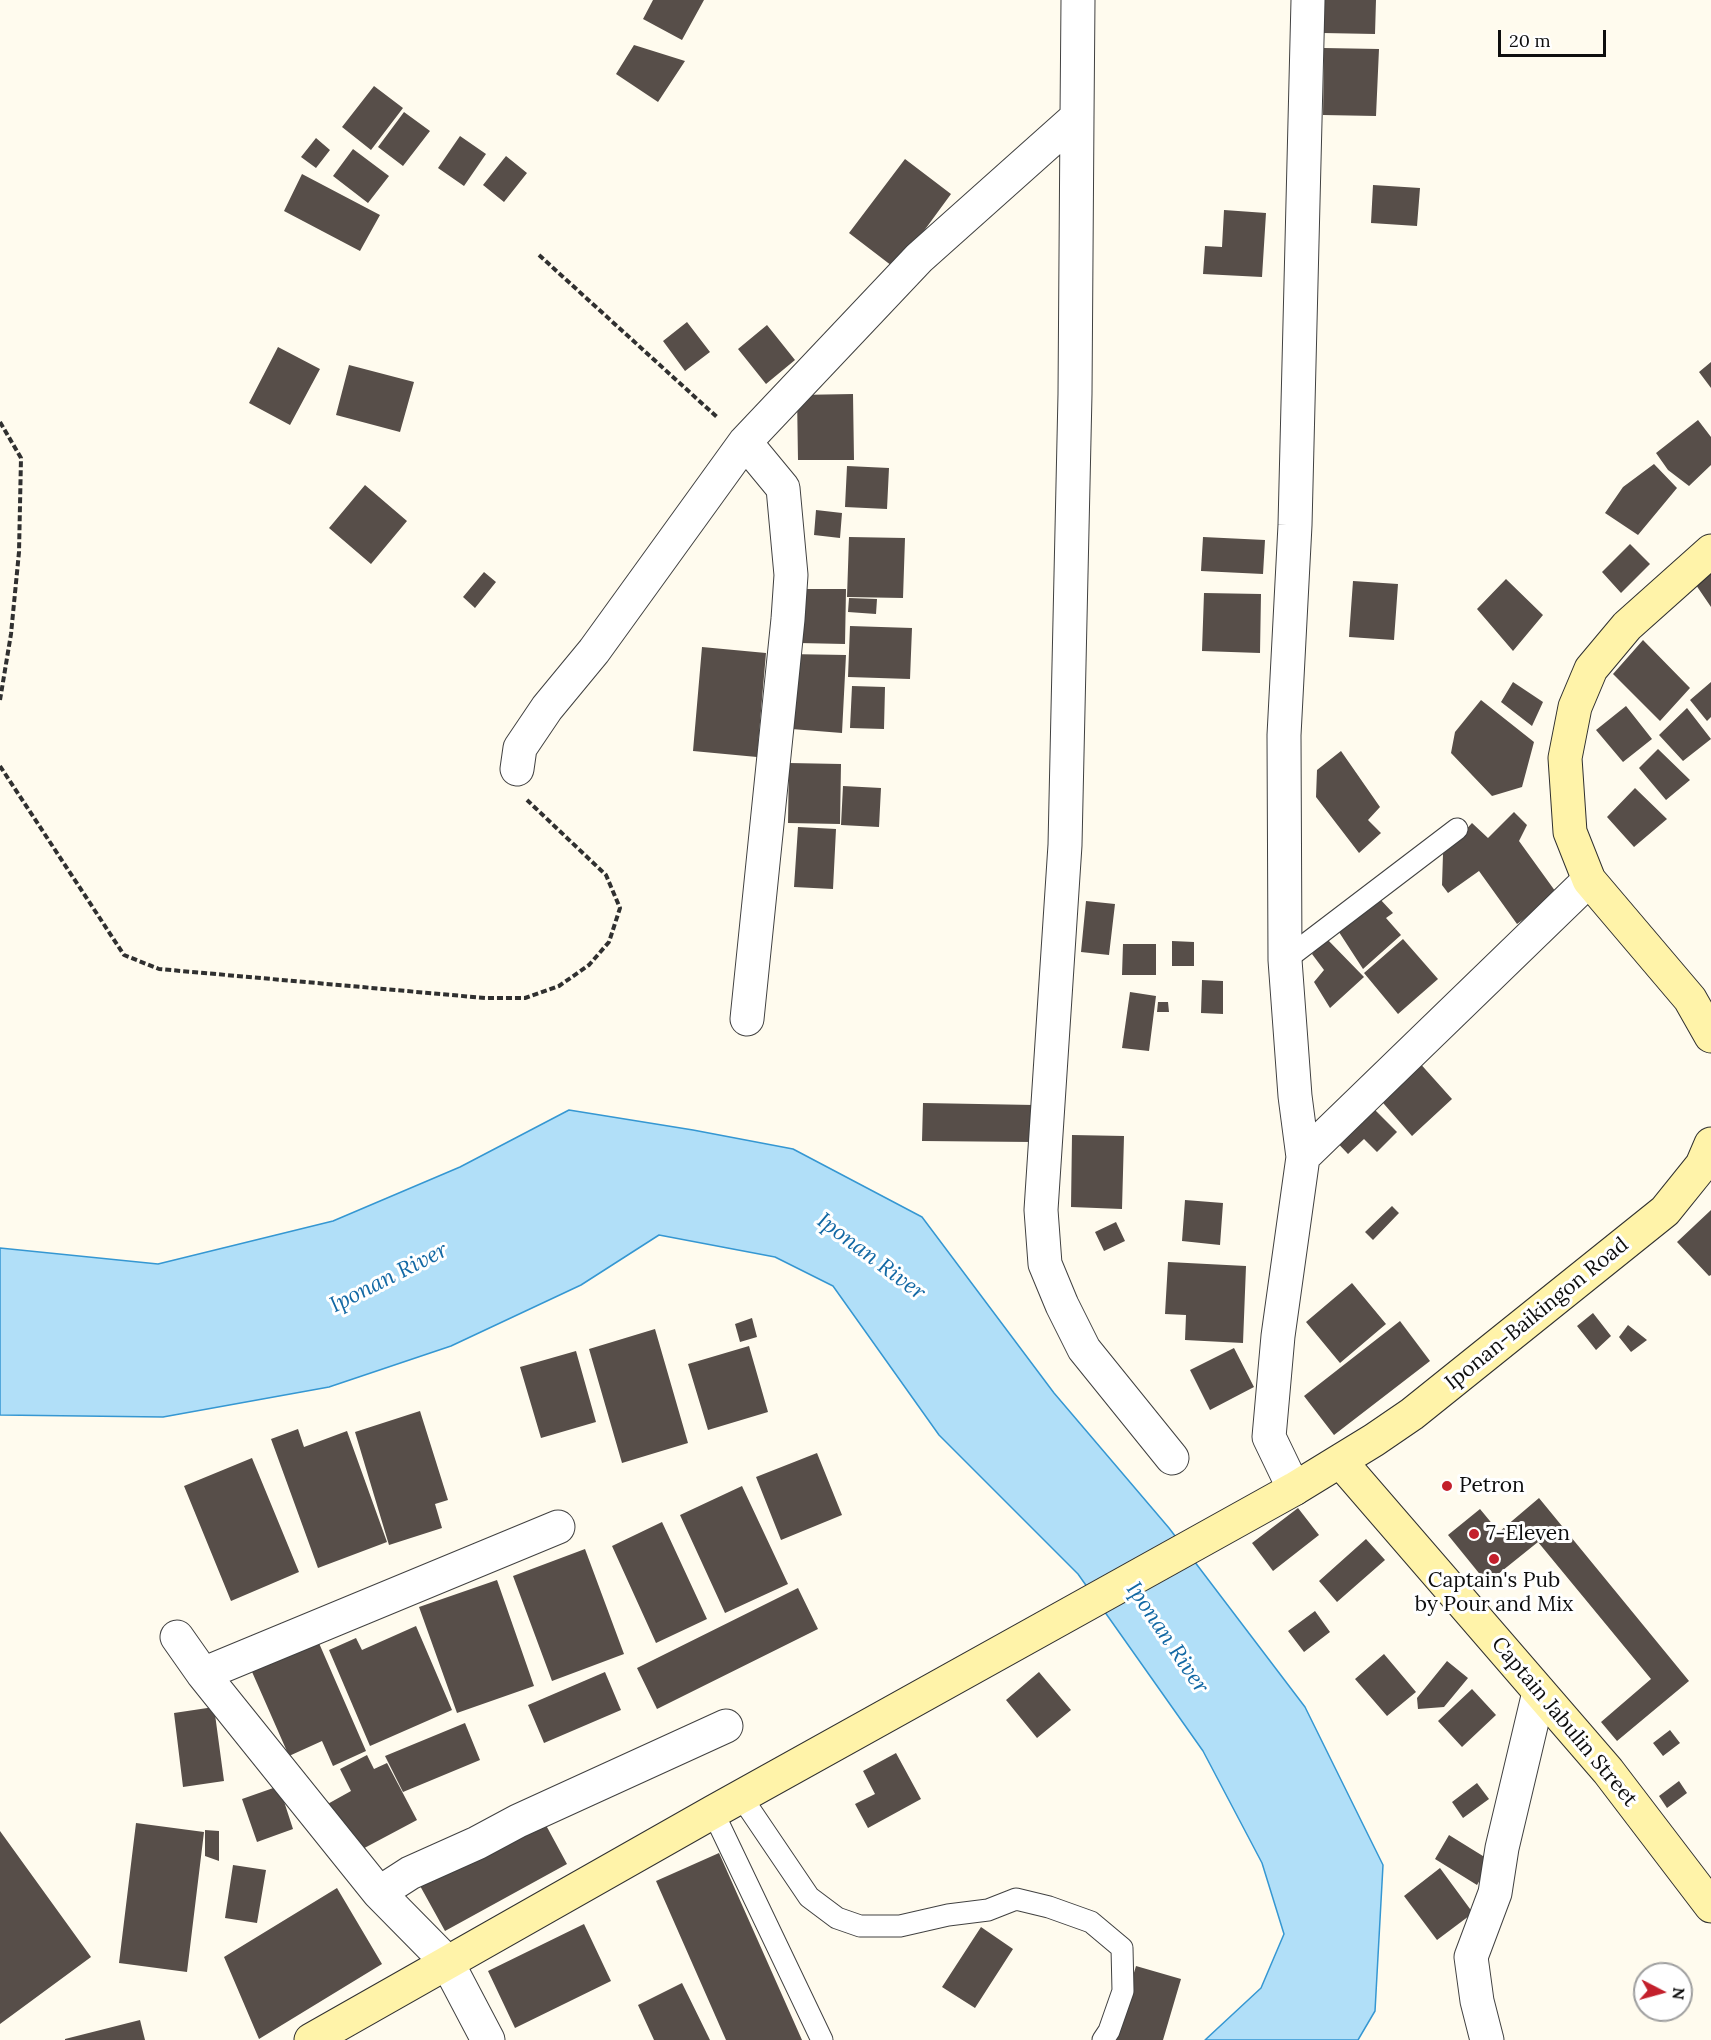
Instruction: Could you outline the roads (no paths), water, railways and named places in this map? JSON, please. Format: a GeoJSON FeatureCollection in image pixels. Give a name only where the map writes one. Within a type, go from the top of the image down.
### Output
{"type":"FeatureCollection","features":[{"type":"Feature","properties":{"kind":"street"},"geometry":{"type":"LineString","coordinates":[[1078,0],[1075,394],[1065,844],[1042,1221],[1045,1264],[1084,1349],[1172,1458]]}},
{"type":"Feature","properties":{"kind":"street"},"geometry":{"type":"LineString","coordinates":[[1294,1490],[1269,1437],[1277,1346],[1303,1156],[1295,1096],[1285,960],[1284,735],[1295,525],[1308,0]]}},
{"type":"Feature","properties":{"kind":"street"},"geometry":{"type":"LineString","coordinates":[[517,769],[520,748],[547,708],[594,651],[745,442],[919,258],[1077,117]]}},
{"type":"Feature","properties":{"kind":"street"},"geometry":{"type":"LineString","coordinates":[[745,442],[783,488],[791,574],[747,1019]]}},
{"type":"Feature","properties":{"kind":"street"},"geometry":{"type":"LineString","coordinates":[[1711,551],[1627,626],[1591,669],[1575,707],[1565,758],[1570,832],[1589,880],[1690,999],[1711,1036]]}},
{"type":"Feature","properties":{"kind":"street"},"geometry":{"type":"LineString","coordinates":[[1303,1156],[1589,880]]}},
{"type":"Feature","properties":{"kind":"street","name":"Iponan-Baikingon Road"},"geometry":{"type":"LineString","coordinates":[[311,2040],[713,1812],[742,1798],[1294,1490],[1340,1461],[1412,1414],[1665,1211],[1702,1165],[1711,1144]]}},
{"type":"Feature","properties":{"kind":"street","name":"Captain Jabulin Street"},"geometry":{"type":"LineString","coordinates":[[1340,1461],[1608,1771],[1711,1906]]}},
{"type":"Feature","properties":{"kind":"street"},"geometry":{"type":"LineString","coordinates":[[204,1674],[558,1527]]}},
{"type":"Feature","properties":{"kind":"street"},"geometry":{"type":"LineString","coordinates":[[177,1637],[379,1893],[447,1962],[488,2040]]}},
{"type":"Feature","properties":{"kind":"street"},"geometry":{"type":"LineString","coordinates":[[1487,2040],[1477,2001],[1470,1957],[1495,1893],[1502,1848],[1539,1692]]}},
{"type":"Feature","properties":{"kind":"street"},"geometry":{"type":"LineString","coordinates":[[379,1893],[410,1873],[726,1726]]}},
{"type":"Feature","properties":{"kind":"lane"},"geometry":{"type":"LineString","coordinates":[[1285,960],[1457,829]]}},
{"type":"Feature","properties":{"kind":"lane"},"geometry":{"type":"LineString","coordinates":[[742,1798],[809,1897],[837,1918],[860,1926],[900,1926],[948,1915],[988,1910],[1016,1899],[1049,1907],[1091,1922],[1122,1948],[1123,1991],[1109,2031],[1103,2040]]}},
{"type":"Feature","properties":{"kind":"lane"},"geometry":{"type":"LineString","coordinates":[[713,1812],[822,2040]]}},
{"type":"Feature","properties":{"kind":"water","name":"Iponan River"},"geometry":{"type":"Polygon","coordinates":[[[569,1110],[793,1149],[922,1217],[1054,1393],[1169,1528],[1305,1707],[1383,1865],[1375,2011],[1358,2040],[1205,2040],[1261,1988],[1284,1934],[1262,1863],[1203,1751],[1078,1574],[939,1435],[833,1286],[775,1257],[659,1235],[581,1285],[451,1346],[329,1387],[163,1417],[0,1415],[0,1248],[158,1264],[333,1221],[460,1167],[569,1110]]]}},
{"type":"Feature","properties":{"kind":"place","name":"Petron"},"geometry":{"type":"Point","coordinates":[1447,1486]}},
{"type":"Feature","properties":{"kind":"place","name":"7-Eleven"},"geometry":{"type":"Point","coordinates":[1474,1534]}},
{"type":"Feature","properties":{"kind":"place","name":"Captain's Pub by Pour and Mix"},"geometry":{"type":"Point","coordinates":[1494,1559]}}]}
